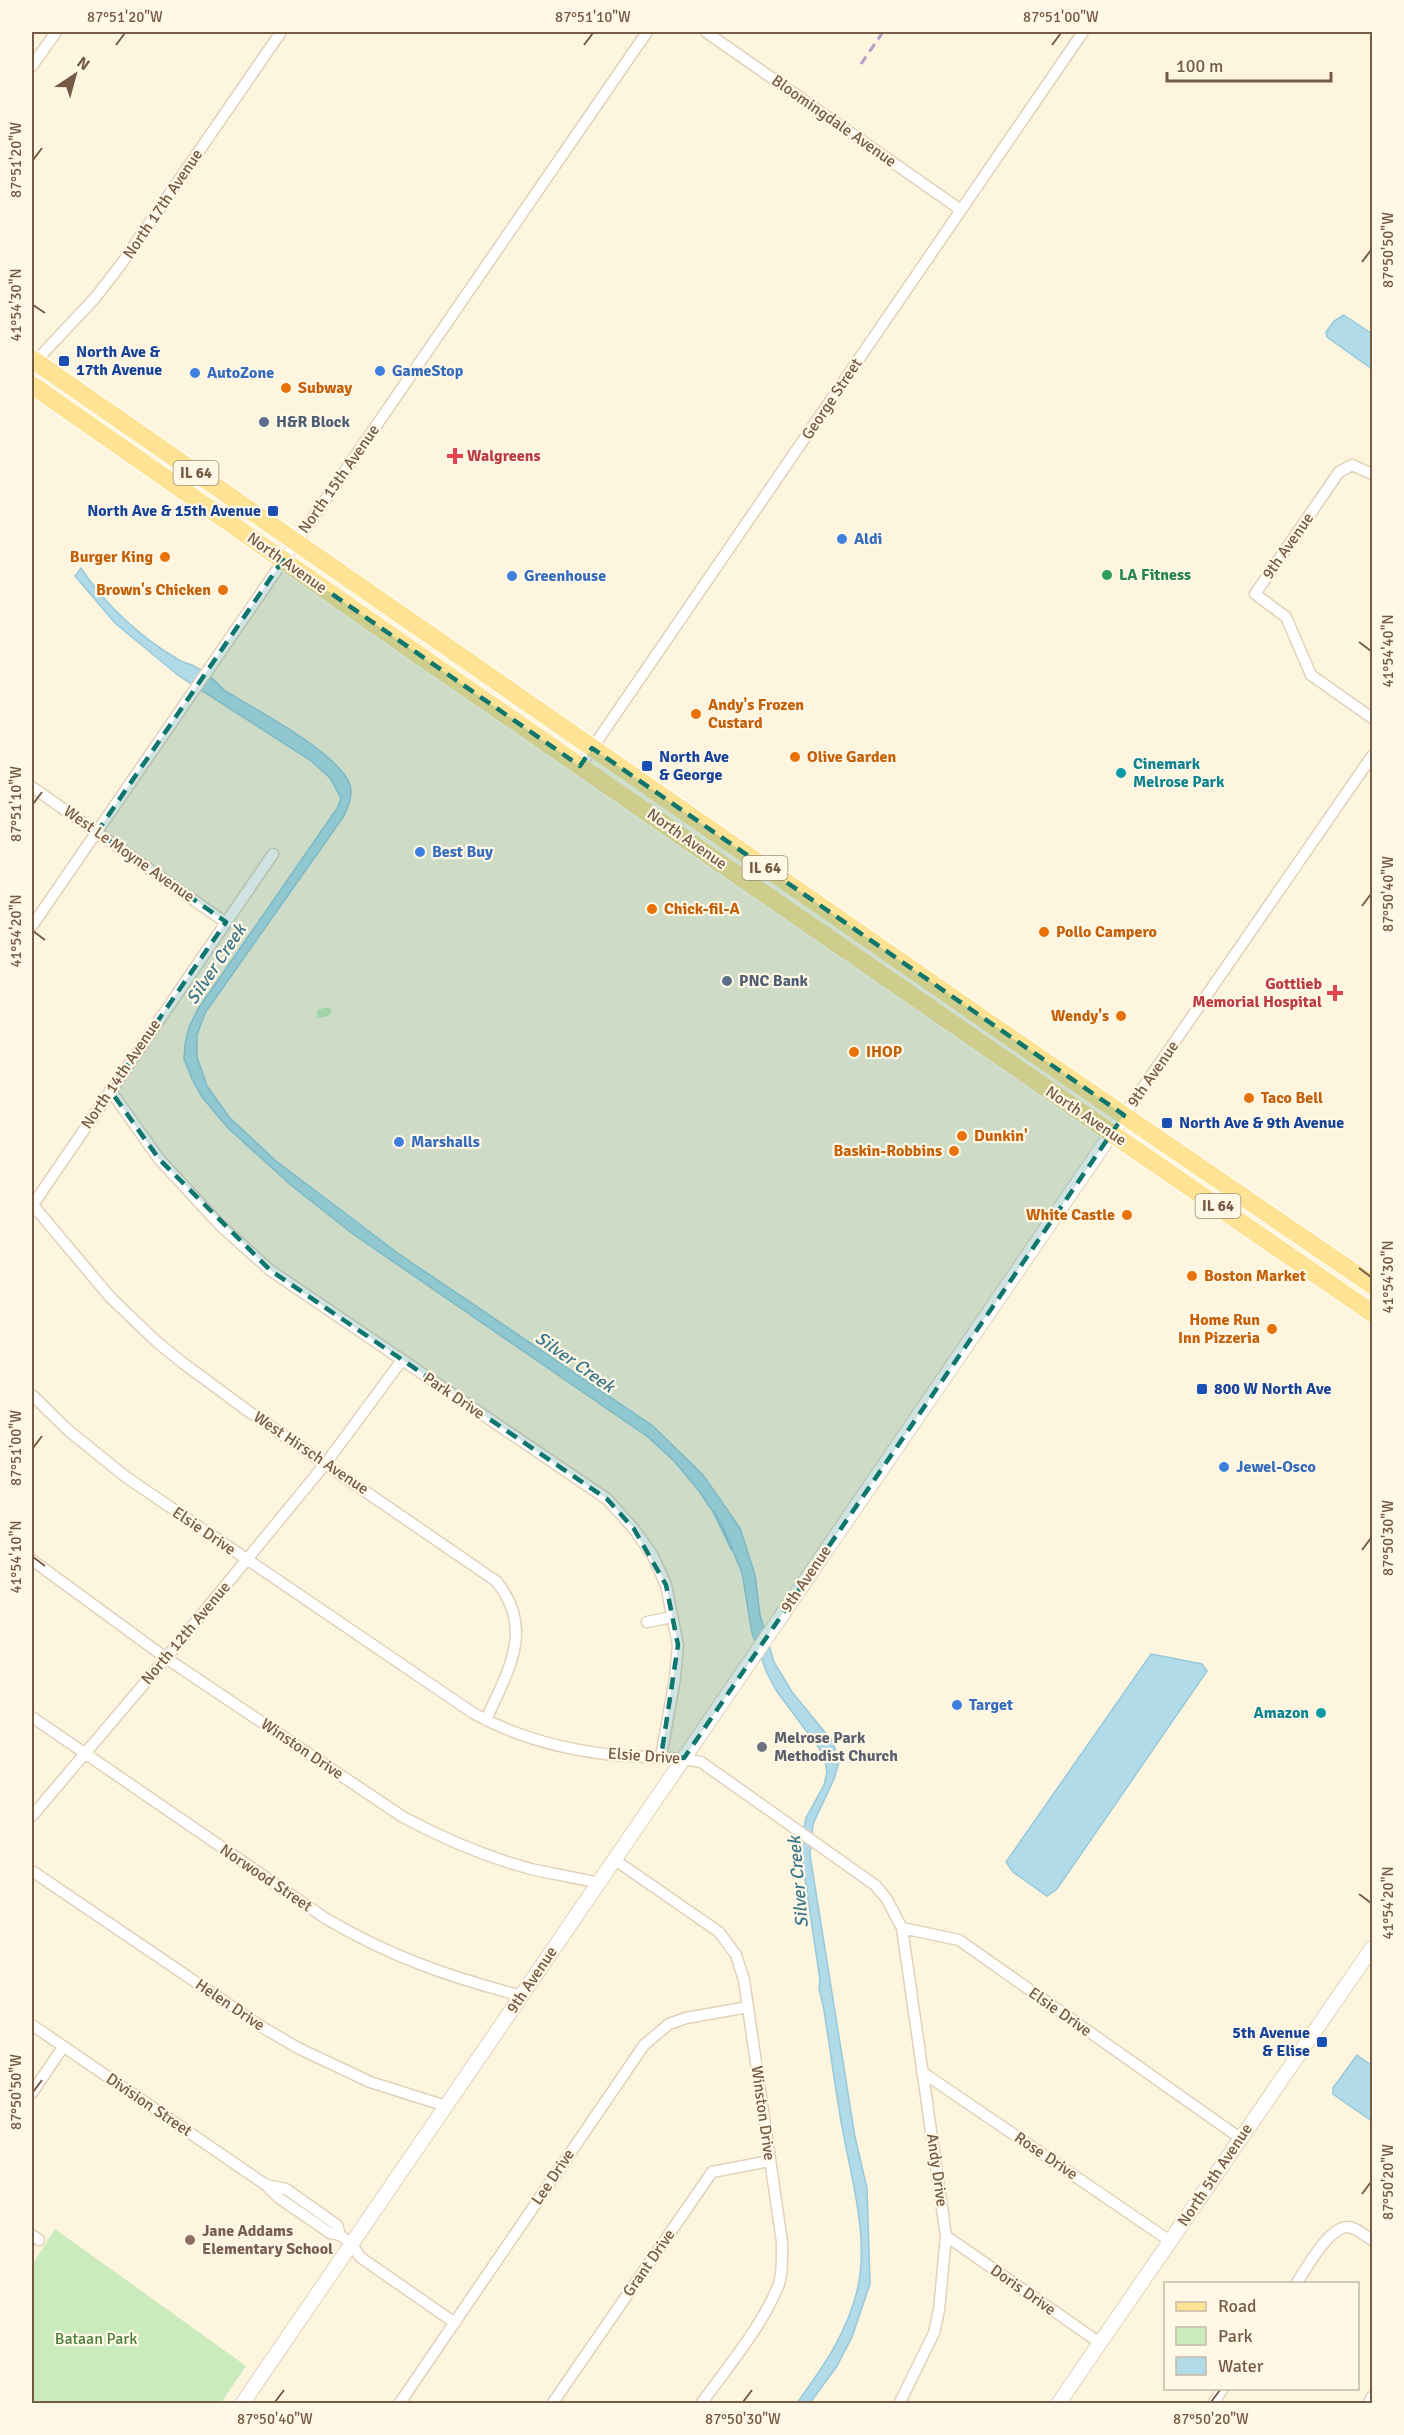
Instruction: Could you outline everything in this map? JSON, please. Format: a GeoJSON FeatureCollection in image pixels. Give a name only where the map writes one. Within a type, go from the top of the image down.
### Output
{"type":"FeatureCollection","features":[{"type":"Feature","properties":{"kind":"main road","name":"North Avenue"},"geometry":{"type":"LineString","coordinates":[[32,362],[1372,1285]]}},
{"type":"Feature","properties":{"kind":"main road","name":"North Avenue"},"geometry":{"type":"LineString","coordinates":[[32,385],[1372,1313]]}},
{"type":"Feature","properties":{"kind":"street"},"geometry":{"type":"LineString","coordinates":[[32,66],[56,32]]}},
{"type":"Feature","properties":{"kind":"street","name":"North 17th Avenue"},"geometry":{"type":"LineString","coordinates":[[32,362],[95,298],[111,278],[281,32]]}},
{"type":"Feature","properties":{"kind":"street","name":"North 15th Avenue"},"geometry":{"type":"LineString","coordinates":[[32,926],[647,32]]}},
{"type":"Feature","properties":{"kind":"street","name":"Bloomingdale Avenue"},"geometry":{"type":"LineString","coordinates":[[706,32],[961,210]]}},
{"type":"Feature","properties":{"kind":"street","name":"George Street"},"geometry":{"type":"LineString","coordinates":[[580,766],[1083,32]]}},
{"type":"Feature","properties":{"kind":"street","name":"9th Avenue"},"geometry":{"type":"LineString","coordinates":[[1372,474],[1352,465],[1339,472],[1255,594],[1286,617],[1311,675],[1372,718]]}},
{"type":"Feature","properties":{"kind":"street","name":"9th Avenue"},"geometry":{"type":"LineString","coordinates":[[242,2403],[1372,756]]}},
{"type":"Feature","properties":{"kind":"street","name":"West Le Moyne Avenue"},"geometry":{"type":"LineString","coordinates":[[32,787],[225,922]]}},
{"type":"Feature","properties":{"kind":"street","name":"North 14th Avenue"},"geometry":{"type":"LineString","coordinates":[[32,1205],[273,854]]}},
{"type":"Feature","properties":{"kind":"street","name":"Park Drive"},"geometry":{"type":"LineString","coordinates":[[110,1090],[159,1159],[220,1226],[270,1270],[607,1499],[634,1529],[653,1556],[666,1585],[678,1645],[661,1757]]}},
{"type":"Feature","properties":{"kind":"street","name":"West Hirsch Avenue"},"geometry":{"type":"LineString","coordinates":[[32,1205],[83,1268],[158,1342],[248,1411],[487,1573],[507,1595],[516,1621],[517,1640],[511,1662],[486,1720]]}},
{"type":"Feature","properties":{"kind":"street","name":"North 12th Avenue"},"geometry":{"type":"LineString","coordinates":[[32,1816],[166,1658],[326,1463],[402,1360]]}},
{"type":"Feature","properties":{"kind":"street","name":"Elsie Drive"},"geometry":{"type":"LineString","coordinates":[[32,1395],[69,1431],[126,1477],[436,1690],[486,1720],[512,1732],[564,1747],[613,1755],[684,1758],[701,1762],[875,1885],[886,1898],[902,1929],[933,1933],[959,1940],[1240,2138]]}},
{"type":"Feature","properties":{"kind":"street","name":"Winston Drive"},"geometry":{"type":"LineString","coordinates":[[32,1560],[166,1658],[372,1797],[424,1828],[497,1859],[599,1883]]}},
{"type":"Feature","properties":{"kind":"street"},"geometry":{"type":"LineString","coordinates":[[647,1622],[672,1617]]}},
{"type":"Feature","properties":{"kind":"street","name":"Norwood Street"},"geometry":{"type":"LineString","coordinates":[[32,1717],[325,1918],[364,1941],[461,1980],[522,1996]]}},
{"type":"Feature","properties":{"kind":"street","name":"Winston Drive"},"geometry":{"type":"LineString","coordinates":[[615,1860],[719,1932],[736,1955],[744,1980],[783,2242],[779,2282],[764,2313],[701,2403]]}},
{"type":"Feature","properties":{"kind":"street","name":"Helen Drive"},"geometry":{"type":"LineString","coordinates":[[32,1871],[233,2007],[298,2048],[370,2082],[446,2106]]}},
{"type":"Feature","properties":{"kind":"street","name":"Andy Drive"},"geometry":{"type":"LineString","coordinates":[[899,2403],[934,2333],[939,2310],[946,2236],[902,1929]]}},
{"type":"Feature","properties":{"kind":"street","name":"North 5th Avenue"},"geometry":{"type":"LineString","coordinates":[[1058,2403],[1372,1948]]}},
{"type":"Feature","properties":{"kind":"street","name":"Lee Drive"},"geometry":{"type":"LineString","coordinates":[[399,2403],[644,2045],[669,2024],[686,2018],[748,2007]]}},
{"type":"Feature","properties":{"kind":"street","name":"Division Street"},"geometry":{"type":"LineString","coordinates":[[32,2025],[266,2185],[279,2198],[330,2233],[340,2235],[352,2244],[360,2257],[455,2323]]}},
{"type":"Feature","properties":{"kind":"street"},"geometry":{"type":"LineString","coordinates":[[32,2093],[63,2047]]}},
{"type":"Feature","properties":{"kind":"street","name":"Rose Drive"},"geometry":{"type":"LineString","coordinates":[[922,2072],[1170,2241]]}},
{"type":"Feature","properties":{"kind":"street","name":"Grant Drive"},"geometry":{"type":"LineString","coordinates":[[552,2403],[712,2172],[771,2161]]}},
{"type":"Feature","properties":{"kind":"street"},"geometry":{"type":"LineString","coordinates":[[1297,2282],[1329,2237],[1337,2231],[1347,2227],[1357,2230],[1372,2241]]}},
{"type":"Feature","properties":{"kind":"street","name":"Doris Drive"},"geometry":{"type":"LineString","coordinates":[[946,2236],[1100,2343]]}},
{"type":"Feature","properties":{"kind":"street"},"geometry":{"type":"LineString","coordinates":[[1213,2403],[1222,2390]]}},
{"type":"Feature","properties":{"kind":"street"},"geometry":{"type":"LineString","coordinates":[[1368,2403],[1372,2397]]}},
{"type":"Feature","properties":{"kind":"highlighted area"},"geometry":{"type":"Polygon","coordinates":[[[283,560],[580,766],[592,748],[1124,1115],[684,1758],[661,1757],[678,1645],[666,1585],[634,1529],[607,1499],[270,1270],[159,1159],[110,1090],[226,922],[97,832],[283,560]]]}},
{"type":"Feature","properties":{"kind":"green space"},"geometry":{"type":"Polygon","coordinates":[[[328,1007],[332,1010],[329,1016],[317,1018],[317,1010],[328,1007]]]}},
{"type":"Feature","properties":{"kind":"green space","name":"Bataan Park"},"geometry":{"type":"Polygon","coordinates":[[[55,2229],[246,2366],[221,2403],[32,2403],[32,2265],[55,2229]]]}},
{"type":"Feature","properties":{"kind":"water"},"geometry":{"type":"Polygon","coordinates":[[[1344,315],[1372,334],[1372,369],[1327,337],[1326,332],[1334,321],[1344,315]]]}},
{"type":"Feature","properties":{"kind":"water"},"geometry":{"type":"Polygon","coordinates":[[[81,568],[113,608],[151,642],[181,661],[201,670],[225,691],[314,746],[343,773],[351,789],[344,816],[205,1013],[197,1035],[197,1057],[207,1086],[229,1117],[276,1161],[399,1254],[653,1426],[703,1475],[740,1528],[755,1575],[760,1615],[774,1662],[792,1692],[833,1742],[839,1762],[834,1779],[813,1824],[810,1855],[855,2137],[867,2188],[870,2284],[852,2337],[837,2366],[810,2403],[797,2403],[825,2362],[848,2319],[858,2287],[861,2265],[856,2198],[819,1989],[820,1980],[800,1845],[806,1818],[824,1785],[827,1772],[824,1755],[776,1690],[767,1673],[752,1633],[742,1573],[722,1525],[699,1491],[675,1462],[648,1437],[353,1234],[292,1186],[228,1128],[202,1097],[184,1059],[189,1027],[198,1009],[338,807],[341,798],[330,778],[310,760],[179,676],[115,623],[75,576],[81,568]]]}},
{"type":"Feature","properties":{"kind":"water"},"geometry":{"type":"Polygon","coordinates":[[[1151,1654],[1202,1664],[1207,1671],[1057,1889],[1047,1896],[1013,1872],[1006,1862],[1151,1654]]]}},
{"type":"Feature","properties":{"kind":"water"},"geometry":{"type":"Polygon","coordinates":[[[1357,2055],[1372,2066],[1372,2121],[1333,2094],[1333,2088],[1357,2055]]]}},
{"type":"Feature","properties":{"kind":"waterway","name":"Silver Creek"},"geometry":{"type":"LineString","coordinates":[[714,1512],[732,1549]]}},
{"type":"Feature","properties":{"kind":"railway"},"geometry":{"type":"LineString","coordinates":[[861,64],[883,32]]}},
{"type":"Feature","properties":{"kind":"place","name":"North Ave & 17th Avenue"},"geometry":{"type":"Point","coordinates":[64,361]}},
{"type":"Feature","properties":{"kind":"place","name":"GameStop"},"geometry":{"type":"Point","coordinates":[380,371]}},
{"type":"Feature","properties":{"kind":"place","name":"AutoZone"},"geometry":{"type":"Point","coordinates":[195,373]}},
{"type":"Feature","properties":{"kind":"place","name":"Subway"},"geometry":{"type":"Point","coordinates":[286,388]}},
{"type":"Feature","properties":{"kind":"place","name":"H&R Block"},"geometry":{"type":"Point","coordinates":[264,422]}},
{"type":"Feature","properties":{"kind":"place","name":"Walgreens"},"geometry":{"type":"Point","coordinates":[455,456]}},
{"type":"Feature","properties":{"kind":"place","name":"North Ave & 15th Avenue"},"geometry":{"type":"Point","coordinates":[273,511]}},
{"type":"Feature","properties":{"kind":"place","name":"Aldi"},"geometry":{"type":"Point","coordinates":[842,539]}},
{"type":"Feature","properties":{"kind":"place","name":"Burger King"},"geometry":{"type":"Point","coordinates":[165,557]}},
{"type":"Feature","properties":{"kind":"place","name":"LA Fitness"},"geometry":{"type":"Point","coordinates":[1107,575]}},
{"type":"Feature","properties":{"kind":"place","name":"Greenhouse"},"geometry":{"type":"Point","coordinates":[512,576]}},
{"type":"Feature","properties":{"kind":"place","name":"Brown's Chicken"},"geometry":{"type":"Point","coordinates":[223,590]}},
{"type":"Feature","properties":{"kind":"place","name":"Andy's Frozen Custard"},"geometry":{"type":"Point","coordinates":[696,714]}},
{"type":"Feature","properties":{"kind":"place","name":"Olive Garden"},"geometry":{"type":"Point","coordinates":[795,757]}},
{"type":"Feature","properties":{"kind":"place","name":"North Ave & George"},"geometry":{"type":"Point","coordinates":[647,766]}},
{"type":"Feature","properties":{"kind":"place","name":"Cinemark Melrose Park"},"geometry":{"type":"Point","coordinates":[1121,773]}},
{"type":"Feature","properties":{"kind":"place","name":"Best Buy"},"geometry":{"type":"Point","coordinates":[420,852]}},
{"type":"Feature","properties":{"kind":"place","name":"Chick-fil-A"},"geometry":{"type":"Point","coordinates":[652,909]}},
{"type":"Feature","properties":{"kind":"place","name":"Pollo Campero"},"geometry":{"type":"Point","coordinates":[1044,932]}},
{"type":"Feature","properties":{"kind":"place","name":"PNC Bank"},"geometry":{"type":"Point","coordinates":[727,981]}},
{"type":"Feature","properties":{"kind":"place","name":"Gottlieb Memorial Hospital"},"geometry":{"type":"Point","coordinates":[1335,993]}},
{"type":"Feature","properties":{"kind":"place","name":"Wendy's"},"geometry":{"type":"Point","coordinates":[1121,1016]}},
{"type":"Feature","properties":{"kind":"place","name":"IHOP"},"geometry":{"type":"Point","coordinates":[854,1052]}},
{"type":"Feature","properties":{"kind":"place","name":"Taco Bell"},"geometry":{"type":"Point","coordinates":[1249,1098]}},
{"type":"Feature","properties":{"kind":"place","name":"North Ave & 9th Avenue"},"geometry":{"type":"Point","coordinates":[1167,1123]}},
{"type":"Feature","properties":{"kind":"place","name":"Dunkin'"},"geometry":{"type":"Point","coordinates":[962,1136]}},
{"type":"Feature","properties":{"kind":"place","name":"Marshalls"},"geometry":{"type":"Point","coordinates":[399,1142]}},
{"type":"Feature","properties":{"kind":"place","name":"Baskin-Robbins"},"geometry":{"type":"Point","coordinates":[954,1151]}},
{"type":"Feature","properties":{"kind":"place","name":"White Castle"},"geometry":{"type":"Point","coordinates":[1127,1215]}},
{"type":"Feature","properties":{"kind":"place","name":"Boston Market"},"geometry":{"type":"Point","coordinates":[1192,1276]}},
{"type":"Feature","properties":{"kind":"place","name":"Home Run Inn Pizzeria"},"geometry":{"type":"Point","coordinates":[1272,1329]}},
{"type":"Feature","properties":{"kind":"place","name":"800 W North Ave"},"geometry":{"type":"Point","coordinates":[1202,1389]}},
{"type":"Feature","properties":{"kind":"place","name":"Jewel-Osco"},"geometry":{"type":"Point","coordinates":[1224,1467]}},
{"type":"Feature","properties":{"kind":"place","name":"Target"},"geometry":{"type":"Point","coordinates":[957,1705]}},
{"type":"Feature","properties":{"kind":"place","name":"Amazon"},"geometry":{"type":"Point","coordinates":[1321,1713]}},
{"type":"Feature","properties":{"kind":"place","name":"Melrose Park Methodist Church"},"geometry":{"type":"Point","coordinates":[762,1747]}},
{"type":"Feature","properties":{"kind":"place","name":"5th Avenue & Elise"},"geometry":{"type":"Point","coordinates":[1322,2042]}},
{"type":"Feature","properties":{"kind":"place","name":"Jane Addams Elementary School"},"geometry":{"type":"Point","coordinates":[190,2240]}}]}
